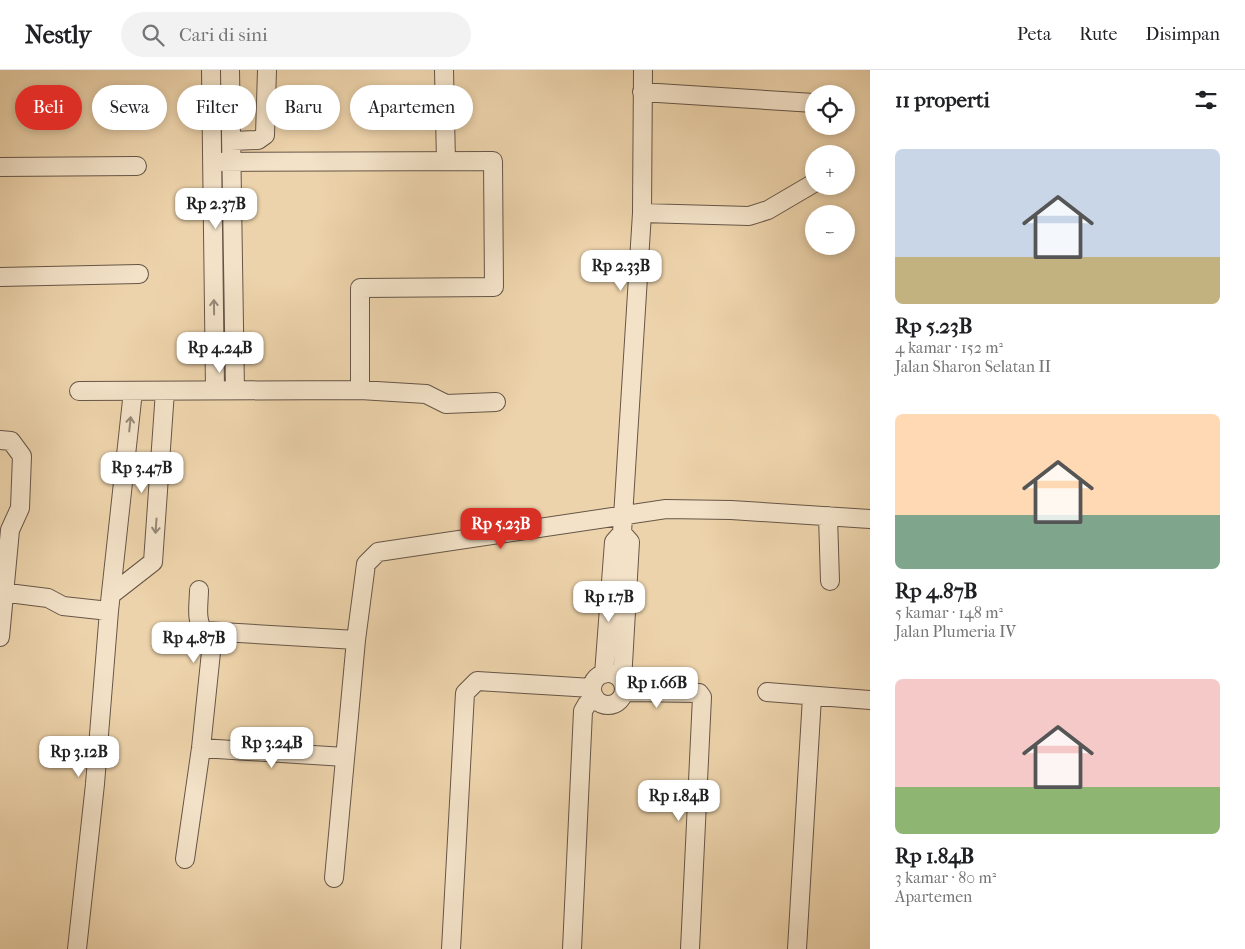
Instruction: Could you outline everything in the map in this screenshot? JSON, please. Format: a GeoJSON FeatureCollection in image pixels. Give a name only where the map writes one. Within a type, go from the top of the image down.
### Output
{"type":"FeatureCollection","features":[{"type":"Feature","properties":{"kind":"street"},"geometry":{"type":"LineString","coordinates":[[211,70],[215,390]]}},
{"type":"Feature","properties":{"kind":"street"},"geometry":{"type":"LineString","coordinates":[[230,70],[235,390]]}},
{"type":"Feature","properties":{"kind":"street"},"geometry":{"type":"LineString","coordinates":[[230,141],[258,140],[265,135],[267,70]]}},
{"type":"Feature","properties":{"kind":"street"},"geometry":{"type":"LineString","coordinates":[[444,70],[446,161]]}},
{"type":"Feature","properties":{"kind":"street"},"geometry":{"type":"LineString","coordinates":[[604,674],[614,542],[622,534],[642,213],[642,92],[644,70]]}},
{"type":"Feature","properties":{"kind":"street"},"geometry":{"type":"LineString","coordinates":[[642,92],[805,102]]}},
{"type":"Feature","properties":{"kind":"street"},"geometry":{"type":"LineString","coordinates":[[212,162],[493,161],[494,287],[360,288],[360,390]]}},
{"type":"Feature","properties":{"kind":"street"},"geometry":{"type":"LineString","coordinates":[[0,167],[137,166]]}},
{"type":"Feature","properties":{"kind":"street"},"geometry":{"type":"LineString","coordinates":[[642,213],[749,216],[768,210],[805,187]]}},
{"type":"Feature","properties":{"kind":"street"},"geometry":{"type":"LineString","coordinates":[[0,277],[139,274]]}},
{"type":"Feature","properties":{"kind":"street"},"geometry":{"type":"LineString","coordinates":[[2,593],[48,598],[63,606],[110,602],[153,562],[165,390]]}},
{"type":"Feature","properties":{"kind":"street"},"geometry":{"type":"LineString","coordinates":[[79,391],[360,390],[426,394],[446,404],[496,402]]}},
{"type":"Feature","properties":{"kind":"street"},"geometry":{"type":"LineString","coordinates":[[77,949],[95,784],[110,602],[133,391]]}},
{"type":"Feature","properties":{"kind":"street"},"geometry":{"type":"LineString","coordinates":[[0,440],[11,441],[22,456],[20,508],[5,529],[0,637]]}},
{"type":"Feature","properties":{"kind":"street"},"geometry":{"type":"LineString","coordinates":[[334,878],[356,640],[366,564],[378,552],[666,509],[870,519]]}},
{"type":"Feature","properties":{"kind":"street"},"geometry":{"type":"LineString","coordinates":[[828,516],[830,581]]}},
{"type":"Feature","properties":{"kind":"street"},"geometry":{"type":"LineString","coordinates":[[451,949],[465,693],[477,681],[594,694],[609,706],[619,701],[623,687],[630,542],[622,534]]}},
{"type":"Feature","properties":{"kind":"street"},"geometry":{"type":"LineString","coordinates":[[199,590],[200,627],[204,632],[356,640]]}},
{"type":"Feature","properties":{"kind":"street"},"geometry":{"type":"LineString","coordinates":[[185,859],[201,748],[213,633]]}},
{"type":"Feature","properties":{"kind":"street"},"geometry":{"type":"LineString","coordinates":[[572,949],[583,711],[594,694],[598,676],[604,674],[617,676],[623,687]]}},
{"type":"Feature","properties":{"kind":"street"},"geometry":{"type":"LineString","coordinates":[[623,687],[699,693],[702,697],[690,949]]}},
{"type":"Feature","properties":{"kind":"street"},"geometry":{"type":"LineString","coordinates":[[767,692],[812,697],[870,700]]}},
{"type":"Feature","properties":{"kind":"street"},"geometry":{"type":"LineString","coordinates":[[797,949],[812,697]]}},
{"type":"Feature","properties":{"kind":"street"},"geometry":{"type":"LineString","coordinates":[[201,748],[345,757]]}}]}
